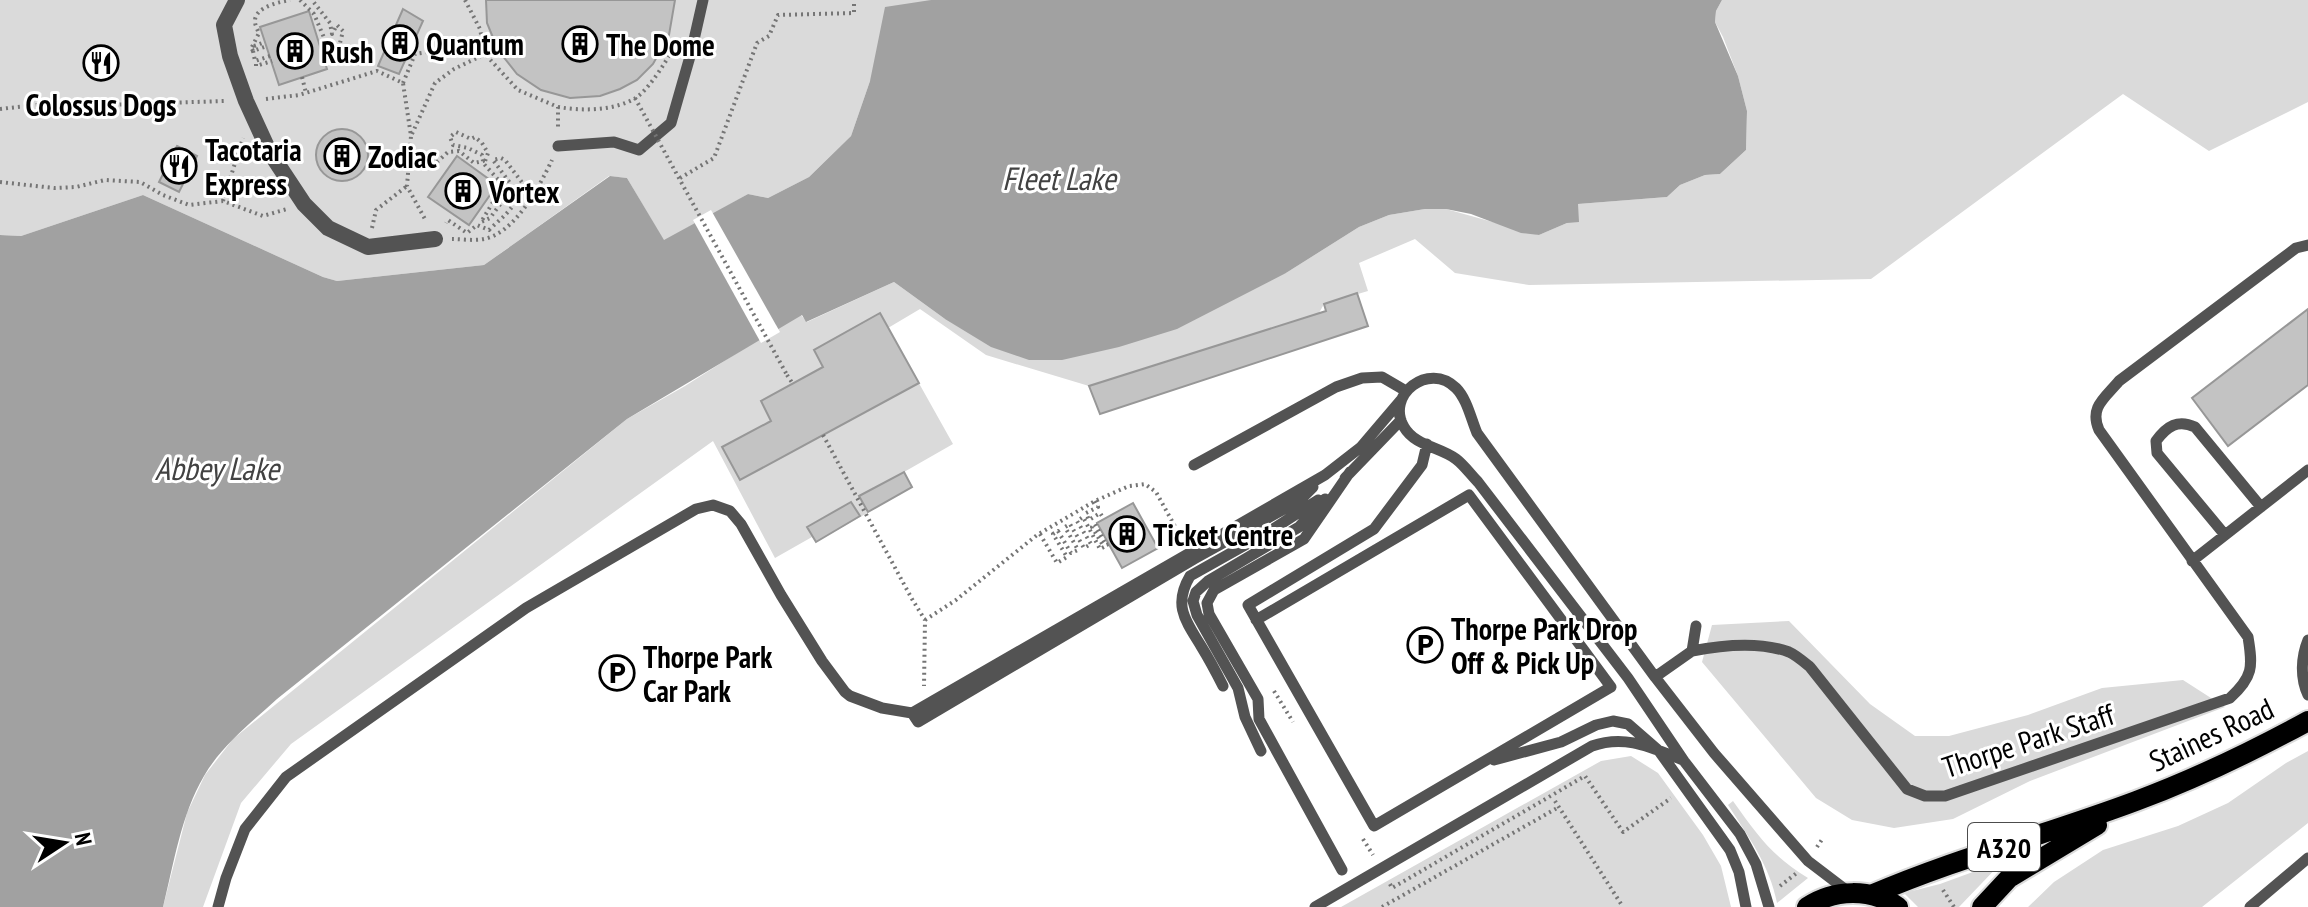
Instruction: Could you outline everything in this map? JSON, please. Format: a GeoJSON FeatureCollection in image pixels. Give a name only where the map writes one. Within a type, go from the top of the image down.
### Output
{"type":"FeatureCollection","features":[{"type":"Feature","properties":{"kind":"main road","name":"Staines Road"},"geometry":{"type":"LineString","coordinates":[[1807,907],[1832,895],[1860,894],[1978,856],[2138,800],[2263,745],[2308,721]]}},
{"type":"Feature","properties":{"kind":"main road","name":"Staines Road"},"geometry":{"type":"LineString","coordinates":[[1982,907],[2009,878],[2138,800]]}},
{"type":"Feature","properties":{"kind":"main road"},"geometry":{"type":"LineString","coordinates":[[1860,894],[1898,907]]}},
{"type":"Feature","properties":{"kind":"street"},"geometry":{"type":"LineString","coordinates":[[237,0],[224,25],[230,56],[248,107],[269,151],[304,204],[328,228],[368,247],[435,239]]}},
{"type":"Feature","properties":{"kind":"lane"},"geometry":{"type":"LineString","coordinates":[[558,146],[614,142],[639,150],[671,123],[703,0]]}},
{"type":"Feature","properties":{"kind":"lane","name":"Thorpe Park Staff"},"geometry":{"type":"LineString","coordinates":[[1692,651],[1723,645],[1768,647],[1791,653],[1810,667],[1907,789],[1925,796],[1945,796],[2230,698],[2250,673],[2248,637],[2099,430],[2095,420],[2096,407],[2119,381],[2296,248],[2308,245]]}},
{"type":"Feature","properties":{"kind":"lane"},"geometry":{"type":"LineString","coordinates":[[1194,465],[1336,387],[1362,378],[1382,377],[1404,396]]}},
{"type":"Feature","properties":{"kind":"lane"},"geometry":{"type":"LineString","coordinates":[[218,907],[245,829],[286,777],[526,608],[696,509],[713,505],[730,511],[741,524],[781,595],[845,692],[915,718],[1300,500],[1325,475],[1361,447],[1414,383],[1435,378],[1455,387],[1462,396],[1477,433],[1714,753],[1808,861],[1860,894]]}},
{"type":"Feature","properties":{"kind":"lane"},"geometry":{"type":"LineString","coordinates":[[1261,751],[1245,717],[1238,688],[1197,615],[1193,601],[1196,592],[1208,581],[1299,527],[1401,420],[1404,396]]}},
{"type":"Feature","properties":{"kind":"lane"},"geometry":{"type":"LineString","coordinates":[[1401,420],[1411,436],[1456,459],[1478,482],[1628,678],[1684,761],[1740,834],[1756,864],[1769,907]]}},
{"type":"Feature","properties":{"kind":"lane"},"geometry":{"type":"LineString","coordinates":[[2225,535],[2157,453],[2156,441],[2167,429],[2185,422],[2195,427],[2261,507]]}},
{"type":"Feature","properties":{"kind":"lane"},"geometry":{"type":"LineString","coordinates":[[1256,620],[1469,495],[1611,687],[1374,826],[1256,620],[1248,605],[1374,529],[1422,465],[1427,444]]}},
{"type":"Feature","properties":{"kind":"lane"},"geometry":{"type":"LineString","coordinates":[[2192,561],[2308,470]]}},
{"type":"Feature","properties":{"kind":"lane"},"geometry":{"type":"LineString","coordinates":[[1342,870],[1259,719],[1258,699],[1209,614],[1207,603],[1214,590],[1304,539],[1350,472]]}},
{"type":"Feature","properties":{"kind":"lane"},"geometry":{"type":"LineString","coordinates":[[915,718],[930,703],[1325,475]]}},
{"type":"Feature","properties":{"kind":"lane"},"geometry":{"type":"LineString","coordinates":[[1223,686],[1184,618],[1180,602],[1184,586],[1190,576],[1270,531],[1332,491]]}},
{"type":"Feature","properties":{"kind":"lane"},"geometry":{"type":"LineString","coordinates":[[1655,677],[1692,651],[1696,626]]}},
{"type":"Feature","properties":{"kind":"lane"},"geometry":{"type":"LineString","coordinates":[[2308,640],[2302,654],[2304,687],[2308,695]]}},
{"type":"Feature","properties":{"kind":"lane"},"geometry":{"type":"LineString","coordinates":[[1480,764],[1561,742],[1596,725],[1613,721],[1628,724],[1659,751],[1730,850],[1739,872],[1746,907]]}},
{"type":"Feature","properties":{"kind":"lane"},"geometry":{"type":"LineString","coordinates":[[1315,907],[1592,746],[1609,740],[1636,743],[1684,761]]}},
{"type":"Feature","properties":{"kind":"lane"},"geometry":{"type":"LineString","coordinates":[[2250,907],[2308,858]]}},
{"type":"Feature","properties":{"kind":"path"},"geometry":{"type":"LineString","coordinates":[[271,59],[255,61],[252,49],[259,33],[254,22],[256,16],[268,7],[290,0]]}},
{"type":"Feature","properties":{"kind":"path"},"geometry":{"type":"LineString","coordinates":[[300,0],[314,14],[328,47],[334,50],[340,43],[343,31],[337,25],[332,34],[330,23],[312,0]]}},
{"type":"Feature","properties":{"kind":"path"},"geometry":{"type":"LineString","coordinates":[[465,0],[480,29],[485,54],[518,90],[558,107],[588,110],[635,98],[663,66],[676,45]]}},
{"type":"Feature","properties":{"kind":"path"},"geometry":{"type":"LineString","coordinates":[[680,178],[714,158],[757,43],[769,36],[778,15],[854,13],[854,0]]}},
{"type":"Feature","properties":{"kind":"path"},"geometry":{"type":"LineString","coordinates":[[252,49],[266,44]]}},
{"type":"Feature","properties":{"kind":"path"},"geometry":{"type":"LineString","coordinates":[[435,239],[407,186],[411,136],[403,83],[415,54],[466,46]]}},
{"type":"Feature","properties":{"kind":"path"},"geometry":{"type":"LineString","coordinates":[[411,136],[435,83],[454,69],[485,54]]}},
{"type":"Feature","properties":{"kind":"path"},"geometry":{"type":"LineString","coordinates":[[0,109],[46,104],[248,107],[377,71],[403,83]]}},
{"type":"Feature","properties":{"kind":"path"},"geometry":{"type":"LineString","coordinates":[[302,77],[306,93]]}},
{"type":"Feature","properties":{"kind":"path"},"geometry":{"type":"LineString","coordinates":[[635,98],[793,384]]}},
{"type":"Feature","properties":{"kind":"path"},"geometry":{"type":"LineString","coordinates":[[223,201],[248,107]]}},
{"type":"Feature","properties":{"kind":"path"},"geometry":{"type":"LineString","coordinates":[[435,239],[485,239],[509,227],[539,187],[558,146],[558,107]]}},
{"type":"Feature","properties":{"kind":"path"},"geometry":{"type":"LineString","coordinates":[[435,239],[448,220],[467,233],[477,225],[489,230],[512,210],[517,200],[518,194],[510,191],[490,218],[481,222],[501,189],[520,191],[524,185],[501,158],[493,160],[510,183],[503,185],[484,164],[488,153],[475,137],[471,139],[456,132],[450,137],[453,145],[482,155],[483,161],[474,163],[459,151],[448,152],[437,162]]}},
{"type":"Feature","properties":{"kind":"path"},"geometry":{"type":"LineString","coordinates":[[0,182],[54,188],[76,187],[105,180],[140,182],[189,205],[223,201],[263,216],[304,204]]}},
{"type":"Feature","properties":{"kind":"path"},"geometry":{"type":"LineString","coordinates":[[368,247],[376,210],[407,186]]}},
{"type":"Feature","properties":{"kind":"path"},"geometry":{"type":"LineString","coordinates":[[823,435],[925,620],[924,695],[930,703]]}},
{"type":"Feature","properties":{"kind":"path"},"geometry":{"type":"LineString","coordinates":[[925,620],[956,600],[1040,534],[1095,501],[1129,486],[1145,484],[1156,492],[1184,543]]}},
{"type":"Feature","properties":{"kind":"path"},"geometry":{"type":"LineString","coordinates":[[1095,501],[1098,507],[1086,513],[1089,520],[1100,513],[1104,519]]}},
{"type":"Feature","properties":{"kind":"path"},"geometry":{"type":"LineString","coordinates":[[1040,534],[1057,563],[1067,557],[1053,534],[1058,531],[1071,553],[1078,550],[1065,527],[1070,524],[1084,548],[1091,544],[1077,521],[1083,517],[1100,549],[1104,547],[1092,527],[1095,524],[1106,545],[1109,544]]}},
{"type":"Feature","properties":{"kind":"path"},"geometry":{"type":"LineString","coordinates":[[1381,869],[1392,888],[1585,776],[1623,832],[1671,798]]}},
{"type":"Feature","properties":{"kind":"path"},"geometry":{"type":"LineString","coordinates":[[1555,801],[1623,907]]}},
{"type":"Feature","properties":{"kind":"path"},"geometry":{"type":"LineString","coordinates":[[1382,907],[1559,807]]}},
{"type":"Feature","properties":{"kind":"path"},"geometry":{"type":"LineString","coordinates":[[1817,847],[1823,838]]}},
{"type":"Feature","properties":{"kind":"path"},"geometry":{"type":"LineString","coordinates":[[1775,890],[1799,872]]}},
{"type":"Feature","properties":{"kind":"path"},"geometry":{"type":"LineString","coordinates":[[1940,884],[1954,907]]}},
{"type":"Feature","properties":{"kind":"shaded area"},"geometry":{"type":"Polygon","coordinates":[[[0,0],[931,0],[870,81],[851,136],[809,177],[768,198],[748,194],[713,214],[807,322],[894,282],[945,319],[1286,273],[1359,227],[1389,215],[1446,209],[1539,235],[1567,223],[1578,204],[1667,197],[1680,185],[1705,175],[1720,174],[1746,150],[1747,111],[1738,76],[1715,22],[1722,0],[2308,0],[2308,102],[2209,151],[2123,94],[1871,279],[1529,285],[1455,273],[1415,239],[1359,263],[1368,291],[1324,304],[1319,313],[1089,386],[986,355],[920,309],[888,328],[953,444],[904,472],[913,487],[816,542],[812,537],[775,558],[713,441],[291,744],[241,803],[203,907],[163,907],[187,813],[205,775],[233,739],[627,419],[759,339],[694,224],[664,241],[627,178],[609,176],[484,265],[337,281],[143,195],[21,236],[0,235],[0,0]]]}},
{"type":"Feature","properties":{"kind":"shaded area"},"geometry":{"type":"Polygon","coordinates":[[[1789,621],[1870,704],[1915,736],[1949,736],[2028,715],[2102,688],[2183,680],[2225,707],[2030,781],[1953,819],[1894,828],[1852,820],[1816,798],[1702,662],[1712,625],[1789,621]]]}},
{"type":"Feature","properties":{"kind":"shaded area"},"geometry":{"type":"Polygon","coordinates":[[[2308,751],[2308,823],[2202,907],[2028,907],[2054,882],[2103,850],[2178,826],[2228,803],[2308,751]]]}},
{"type":"Feature","properties":{"kind":"shaded area"},"geometry":{"type":"Polygon","coordinates":[[[1631,756],[1658,773],[1703,835],[1721,866],[1731,907],[1341,907],[1601,761],[1631,756]]]}},
{"type":"Feature","properties":{"kind":"shaded area"},"geometry":{"type":"Polygon","coordinates":[[[1733,801],[1766,844],[1808,878],[1777,903],[1764,864],[1728,805],[1733,801]]]}},
{"type":"Feature","properties":{"kind":"shaded area"},"geometry":{"type":"Polygon","coordinates":[[[2003,861],[1959,907],[1918,907],[1904,893],[1940,884],[2003,861]]]}},
{"type":"Feature","properties":{"kind":"water"},"geometry":{"type":"Polygon","coordinates":[[[931,0],[1722,0],[1715,22],[1738,76],[1747,111],[1746,150],[1720,174],[1705,175],[1680,185],[1667,197],[1578,204],[1579,222],[1567,223],[1539,235],[1521,233],[1471,214],[1446,209],[1389,215],[1359,227],[1286,273],[1177,329],[1062,360],[1029,360],[991,347],[894,282],[806,322],[802,315],[627,419],[248,725],[219,754],[196,791],[179,840],[163,907],[0,907],[0,235],[21,236],[143,195],[337,281],[484,265],[610,176],[627,178],[664,240],[748,194],[768,198],[809,177],[851,136],[870,81],[885,7],[931,0]]]}},
{"type":"Feature","properties":{"kind":"pier"},"geometry":{"type":"Polygon","coordinates":[[[711,210],[780,332],[761,343],[693,220],[711,210]]]}},
{"type":"Feature","properties":{"kind":"building","name":"The Dome"},"geometry":{"type":"Polygon","coordinates":[[[486,0],[675,0],[669,35],[653,64],[637,80],[600,96],[570,98],[541,90],[517,74],[498,50],[487,23],[486,0]]]}},
{"type":"Feature","properties":{"kind":"building","name":"Quantum"},"geometry":{"type":"Polygon","coordinates":[[[403,9],[423,21],[399,74],[378,66],[403,9]]]}},
{"type":"Feature","properties":{"kind":"building","name":"Rush"},"geometry":{"type":"Polygon","coordinates":[[[309,11],[327,69],[279,85],[260,27],[309,11]]]}},
{"type":"Feature","properties":{"kind":"building","name":"Zodiac"},"geometry":{"type":"Polygon","coordinates":[[[342,129],[361,136],[368,155],[361,174],[342,181],[323,174],[316,155],[323,136],[342,129]]]}},
{"type":"Feature","properties":{"kind":"building","name":"Tacotaria Express"},"geometry":{"type":"Polygon","coordinates":[[[177,146],[197,156],[179,192],[159,182],[177,146]]]}},
{"type":"Feature","properties":{"kind":"building","name":"Vortex"},"geometry":{"type":"Polygon","coordinates":[[[457,156],[497,185],[469,225],[428,197],[457,156]]]}},
{"type":"Feature","properties":{"kind":"building"},"geometry":{"type":"Polygon","coordinates":[[[1357,293],[1368,326],[1100,414],[1089,386],[1326,311],[1324,304],[1357,293]]]}},
{"type":"Feature","properties":{"kind":"building"},"geometry":{"type":"Polygon","coordinates":[[[2308,309],[2308,385],[2228,446],[2192,398],[2308,309]]]}},
{"type":"Feature","properties":{"kind":"building"},"geometry":{"type":"Polygon","coordinates":[[[880,313],[919,383],[740,480],[722,447],[771,421],[761,401],[823,367],[814,350],[880,313]]]}},
{"type":"Feature","properties":{"kind":"building"},"geometry":{"type":"Polygon","coordinates":[[[904,472],[912,487],[868,512],[859,496],[904,472]]]}},
{"type":"Feature","properties":{"kind":"building"},"geometry":{"type":"Polygon","coordinates":[[[851,502],[860,516],[816,542],[807,527],[851,502]]]}},
{"type":"Feature","properties":{"kind":"building","name":"Ticket Centre"},"geometry":{"type":"Polygon","coordinates":[[[1133,503],[1158,548],[1122,568],[1097,523],[1133,503]]]}},
{"type":"Feature","properties":{"kind":"place","name":"Quantum"},"geometry":{"type":"Point","coordinates":[400,43]}},
{"type":"Feature","properties":{"kind":"place","name":"The Dome"},"geometry":{"type":"Point","coordinates":[580,44]}},
{"type":"Feature","properties":{"kind":"place","name":"Rush"},"geometry":{"type":"Point","coordinates":[295,51]}},
{"type":"Feature","properties":{"kind":"place","name":"Colossus Dogs"},"geometry":{"type":"Point","coordinates":[101,63]}},
{"type":"Feature","properties":{"kind":"place","name":"Zodiac"},"geometry":{"type":"Point","coordinates":[342,156]}},
{"type":"Feature","properties":{"kind":"place","name":"Tacotaria Express"},"geometry":{"type":"Point","coordinates":[179,166]}},
{"type":"Feature","properties":{"kind":"place","name":"Vortex"},"geometry":{"type":"Point","coordinates":[463,191]}},
{"type":"Feature","properties":{"kind":"place","name":"Ticket Centre"},"geometry":{"type":"Point","coordinates":[1127,534]}},
{"type":"Feature","properties":{"kind":"place","name":"Thorpe Park Drop Off & Pick Up"},"geometry":{"type":"Point","coordinates":[1425,645]}},
{"type":"Feature","properties":{"kind":"place","name":"Thorpe Park Car Park"},"geometry":{"type":"Point","coordinates":[617,673]}},
{"type":"Feature","properties":{"kind":"water label","name":"Fleet Lake"},"geometry":{"type":"Point","coordinates":[1059,178]}},
{"type":"Feature","properties":{"kind":"water label","name":"Abbey Lake"},"geometry":{"type":"Point","coordinates":[217,468]}}]}
